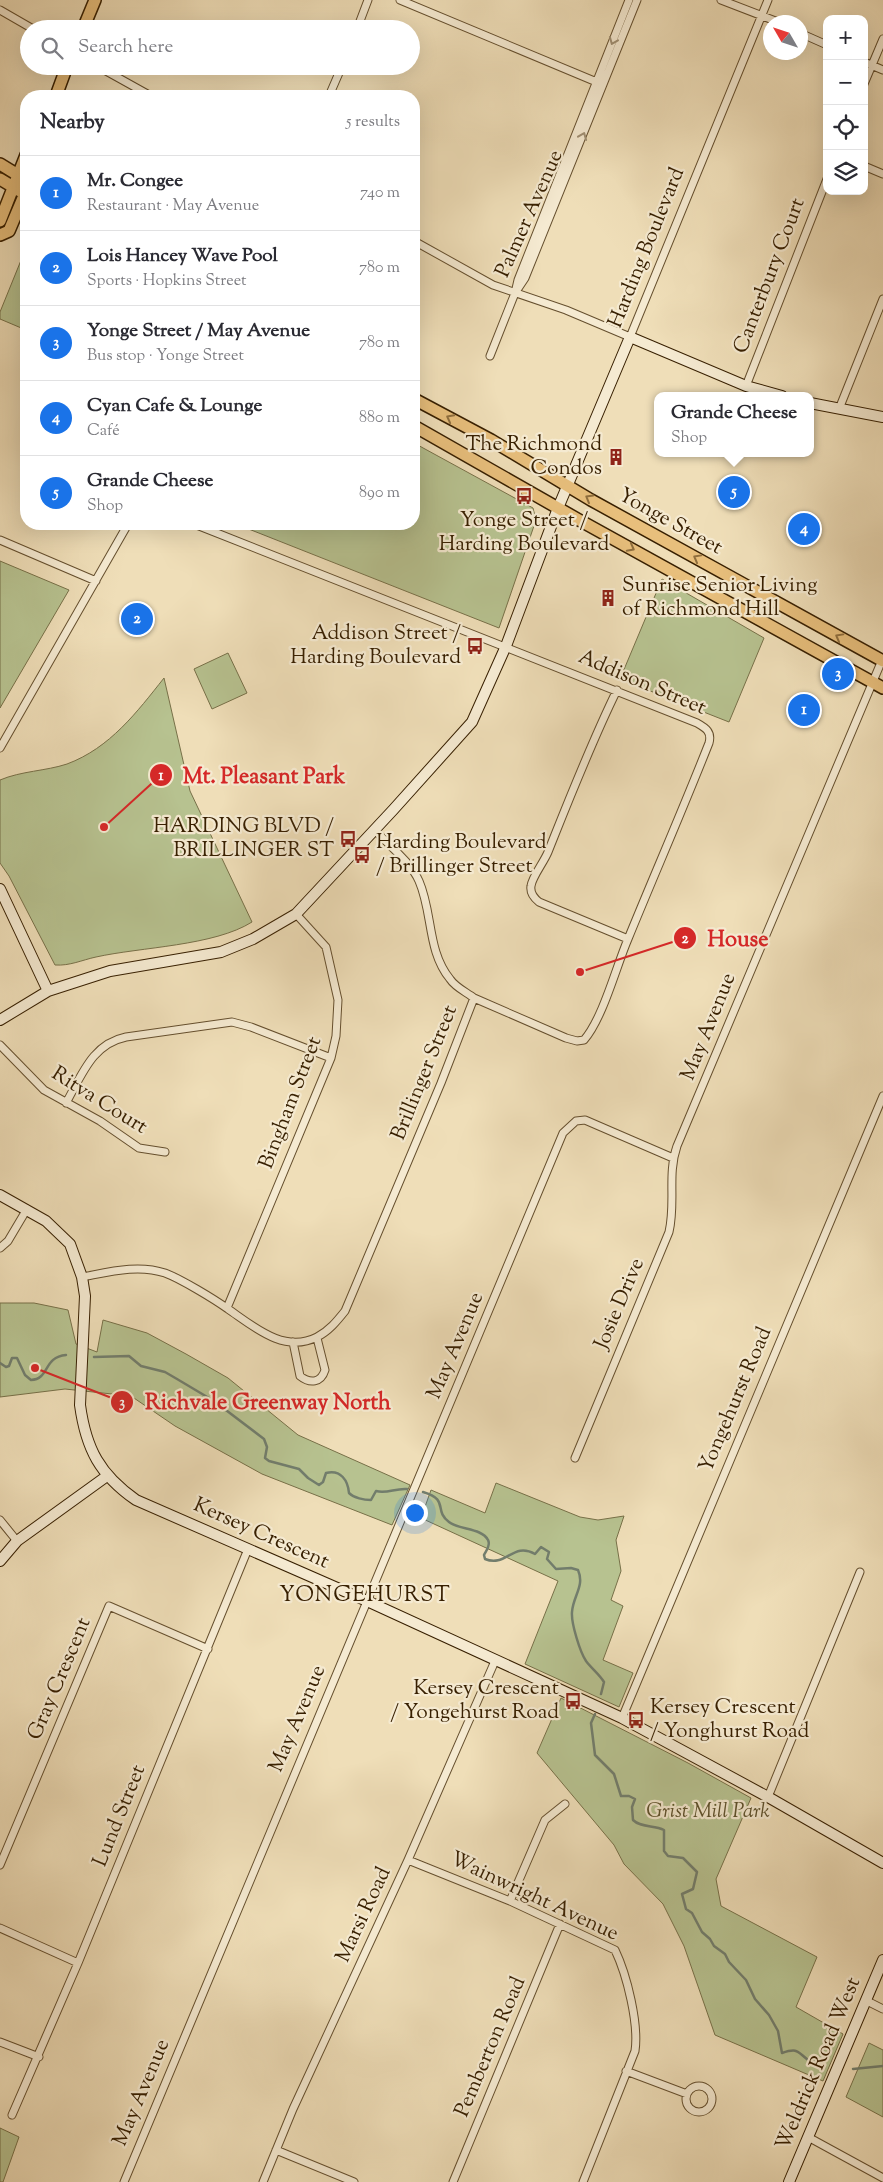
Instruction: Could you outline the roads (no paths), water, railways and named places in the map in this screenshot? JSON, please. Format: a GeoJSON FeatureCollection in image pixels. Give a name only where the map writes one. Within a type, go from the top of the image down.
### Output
{"type":"FeatureCollection","features":[{"type":"Feature","properties":{"kind":"main road"},"geometry":{"type":"LineString","coordinates":[[86,20],[95,0]]}},
{"type":"Feature","properties":{"kind":"main road"},"geometry":{"type":"LineString","coordinates":[[58,90],[64,75]]}},
{"type":"Feature","properties":{"kind":"main road"},"geometry":{"type":"LineString","coordinates":[[0,164],[20,177]]}},
{"type":"Feature","properties":{"kind":"main road"},"geometry":{"type":"LineString","coordinates":[[0,179],[20,190]]}},
{"type":"Feature","properties":{"kind":"main road"},"geometry":{"type":"LineString","coordinates":[[0,221],[14,188],[20,180]]}},
{"type":"Feature","properties":{"kind":"main road"},"geometry":{"type":"LineString","coordinates":[[0,235],[10,231],[20,207]]}},
{"type":"Feature","properties":{"kind":"main road","name":"Yonge Street"},"geometry":{"type":"LineString","coordinates":[[420,402],[498,444],[568,486],[882,661]]}},
{"type":"Feature","properties":{"kind":"main road","name":"Yonge Street"},"geometry":{"type":"LineString","coordinates":[[420,429],[883,688]]}},
{"type":"Feature","properties":{"kind":"street"},"geometry":{"type":"LineString","coordinates":[[360,20],[368,0]]}},
{"type":"Feature","properties":{"kind":"street"},"geometry":{"type":"LineString","coordinates":[[400,0],[600,84]]}},
{"type":"Feature","properties":{"kind":"street","name":"Palmer Avenue"},"geometry":{"type":"LineString","coordinates":[[490,356],[515,293],[525,278],[600,84],[629,0]]}},
{"type":"Feature","properties":{"kind":"street","name":"Palmer Avenue"},"geometry":{"type":"LineString","coordinates":[[600,84],[637,0]]}},
{"type":"Feature","properties":{"kind":"street"},"geometry":{"type":"LineString","coordinates":[[721,0],[761,15]]}},
{"type":"Feature","properties":{"kind":"street","name":"Harding Boulevard"},"geometry":{"type":"LineString","coordinates":[[0,1020],[48,991],[110,971],[221,952],[253,939],[296,914],[472,722],[506,646],[558,508],[768,0]]}},
{"type":"Feature","properties":{"kind":"street"},"geometry":{"type":"LineString","coordinates":[[0,10],[20,22]]}},
{"type":"Feature","properties":{"kind":"street"},"geometry":{"type":"LineString","coordinates":[[808,37],[823,43]]}},
{"type":"Feature","properties":{"kind":"street"},"geometry":{"type":"LineString","coordinates":[[868,74],[883,39]]}},
{"type":"Feature","properties":{"kind":"street"},"geometry":{"type":"LineString","coordinates":[[868,64],[883,70]]}},
{"type":"Feature","properties":{"kind":"street"},"geometry":{"type":"LineString","coordinates":[[113,75],[140,90]]}},
{"type":"Feature","properties":{"kind":"street"},"geometry":{"type":"LineString","coordinates":[[332,90],[338,75]]}},
{"type":"Feature","properties":{"kind":"street"},"geometry":{"type":"LineString","coordinates":[[868,168],[883,174]]}},
{"type":"Feature","properties":{"kind":"street","name":"Canterbury Court"},"geometry":{"type":"LineString","coordinates":[[746,386],[823,189]]}},
{"type":"Feature","properties":{"kind":"street"},"geometry":{"type":"LineString","coordinates":[[420,244],[493,285],[566,310],[746,386],[768,392]]}},
{"type":"Feature","properties":{"kind":"street"},"geometry":{"type":"LineString","coordinates":[[839,409],[883,299]]}},
{"type":"Feature","properties":{"kind":"street"},"geometry":{"type":"LineString","coordinates":[[814,404],[883,417]]}},
{"type":"Feature","properties":{"kind":"street"},"geometry":{"type":"LineString","coordinates":[[0,748],[125,530]]}},
{"type":"Feature","properties":{"kind":"street","name":"Addison Street"},"geometry":{"type":"LineString","coordinates":[[209,530],[617,690],[706,728],[710,738],[683,809],[590,1033],[580,1042],[566,1038],[474,998]]}},
{"type":"Feature","properties":{"kind":"street"},"geometry":{"type":"LineString","coordinates":[[0,540],[96,581]]}},
{"type":"Feature","properties":{"kind":"street","name":"May Avenue"},"geometry":{"type":"LineString","coordinates":[[124,2182],[563,1133],[576,1122],[585,1120],[673,1158],[882,661]]}},
{"type":"Feature","properties":{"kind":"street"},"geometry":{"type":"LineString","coordinates":[[617,690],[577,778],[542,865],[530,887],[532,895],[539,902],[628,939]]}},
{"type":"Feature","properties":{"kind":"street","name":"Brillinger Street"},"geometry":{"type":"LineString","coordinates":[[317,1338],[332,1327],[345,1311],[352,1297],[474,998],[451,981],[436,956],[424,895],[411,868],[374,829]]}},
{"type":"Feature","properties":{"kind":"street"},"geometry":{"type":"LineString","coordinates":[[0,889],[48,991]]}},
{"type":"Feature","properties":{"kind":"street","name":"Bingham Street"},"geometry":{"type":"LineString","coordinates":[[227,1308],[331,1058],[336,1036],[338,1000],[326,947],[296,914]]}},
{"type":"Feature","properties":{"kind":"street"},"geometry":{"type":"LineString","coordinates":[[66,1102],[85,1069],[102,1046],[113,1040],[126,1037],[232,1022],[251,1027],[331,1058]]}},
{"type":"Feature","properties":{"kind":"street","name":"Ritva Court"},"geometry":{"type":"LineString","coordinates":[[0,1045],[44,1090],[100,1121],[139,1148],[165,1152]]}},
{"type":"Feature","properties":{"kind":"street","name":"Yongehurst Road"},"geometry":{"type":"LineString","coordinates":[[622,1718],[883,1096]]}},
{"type":"Feature","properties":{"kind":"street","name":"Josie Drive"},"geometry":{"type":"LineString","coordinates":[[575,1458],[669,1232],[672,1219],[671,1172],[673,1158]]}},
{"type":"Feature","properties":{"kind":"street","name":"Kersey Crescent"},"geometry":{"type":"LineString","coordinates":[[0,1196],[46,1221],[70,1244],[82,1278],[85,1296],[81,1418],[91,1451],[119,1489],[136,1500],[367,1601],[494,1661],[622,1718],[768,1797],[883,1863]]}},
{"type":"Feature","properties":{"kind":"street"},"geometry":{"type":"LineString","coordinates":[[0,1248],[8,1241],[27,1209]]}},
{"type":"Feature","properties":{"kind":"street"},"geometry":{"type":"LineString","coordinates":[[82,1278],[140,1268],[166,1274],[227,1308],[250,1325],[274,1338],[293,1342],[317,1338],[325,1370],[321,1379],[316,1382],[310,1382],[300,1376],[293,1342]]}},
{"type":"Feature","properties":{"kind":"street"},"geometry":{"type":"LineString","coordinates":[[0,1561],[16,1541],[108,1476]]}},
{"type":"Feature","properties":{"kind":"street"},"geometry":{"type":"LineString","coordinates":[[0,1520],[16,1541]]}},
{"type":"Feature","properties":{"kind":"street","name":"Lund Street"},"geometry":{"type":"LineString","coordinates":[[12,2115],[39,2057],[248,1549]]}},
{"type":"Feature","properties":{"kind":"street"},"geometry":{"type":"LineString","coordinates":[[768,1797],[860,1572]]}},
{"type":"Feature","properties":{"kind":"street","name":"Gray Crescent"},"geometry":{"type":"LineString","coordinates":[[0,1865],[109,1606],[208,1649]]}},
{"type":"Feature","properties":{"kind":"street","name":"Marsi Road"},"geometry":{"type":"LineString","coordinates":[[263,2182],[408,1860],[494,1661]]}},
{"type":"Feature","properties":{"kind":"street"},"geometry":{"type":"LineString","coordinates":[[510,1901],[545,1820],[565,1804]]}},
{"type":"Feature","properties":{"kind":"street","name":"Wainwright Avenue"},"geometry":{"type":"LineString","coordinates":[[408,1860],[510,1901],[616,1950],[623,1965],[637,2036],[635,2051],[583,2182]]}},
{"type":"Feature","properties":{"kind":"street","name":"Pemberton Road"},"geometry":{"type":"LineString","coordinates":[[453,2182],[560,1924]]}},
{"type":"Feature","properties":{"kind":"street"},"geometry":{"type":"LineString","coordinates":[[0,1928],[78,1963]]}},
{"type":"Feature","properties":{"kind":"street","name":"Weldrick Road West"},"geometry":{"type":"LineString","coordinates":[[789,2182],[883,1960]]}},
{"type":"Feature","properties":{"kind":"street"},"geometry":{"type":"LineString","coordinates":[[867,2000],[883,2009]]}},
{"type":"Feature","properties":{"kind":"street"},"geometry":{"type":"LineString","coordinates":[[0,2042],[39,2057]]}},
{"type":"Feature","properties":{"kind":"street"},"geometry":{"type":"LineString","coordinates":[[626,2071],[687,2094]]}},
{"type":"Feature","properties":{"kind":"street"},"geometry":{"type":"LineString","coordinates":[[808,2137],[883,2178]]}},
{"type":"Feature","properties":{"kind":"street"},"geometry":{"type":"LineString","coordinates":[[276,2150],[354,2182]]}},
{"type":"Feature","properties":{"kind":"waterway"},"geometry":{"type":"LineString","coordinates":[[0,1363],[6,1367],[9,1366],[12,1358],[17,1358],[25,1375],[31,1380],[41,1376],[54,1360],[66,1355]]}},
{"type":"Feature","properties":{"kind":"waterway"},"geometry":{"type":"LineString","coordinates":[[94,1357],[129,1356],[141,1366],[165,1372],[214,1401],[264,1439],[267,1447],[265,1458],[269,1461],[299,1469],[319,1485],[323,1482],[326,1473],[331,1472],[340,1474],[347,1484],[349,1493],[362,1499],[371,1500],[376,1491],[384,1492],[407,1489]]}},
{"type":"Feature","properties":{"kind":"waterway"},"geometry":{"type":"LineString","coordinates":[[423,1492],[436,1498],[444,1518],[453,1525],[476,1531],[485,1536],[489,1544],[484,1555],[485,1559],[499,1560],[521,1551],[535,1554],[541,1547],[549,1552],[547,1559],[556,1569],[571,1568],[578,1570],[580,1581],[573,1606],[573,1623],[584,1657],[604,1682],[601,1694]]}},
{"type":"Feature","properties":{"kind":"waterway"},"geometry":{"type":"LineString","coordinates":[[595,1714],[591,1723],[595,1755],[614,1774],[621,1796],[629,1796],[635,1799],[632,1807],[633,1820],[636,1823],[664,1830],[664,1851],[668,1856],[683,1858],[697,1872],[693,1889],[682,1894],[686,1909],[692,1913],[702,1932],[710,1939],[714,1946],[725,1954],[729,1962],[746,1980],[755,1999],[769,2015],[778,2031],[782,2053],[795,2051],[811,2062],[823,2061]]}},
{"type":"Feature","properties":{"kind":"waterway"},"geometry":{"type":"LineString","coordinates":[[853,2069],[883,2066]]}},
{"type":"Feature","properties":{"kind":"place","name":"The Richmond Condos"},"geometry":{"type":"Point","coordinates":[616,457]}},
{"type":"Feature","properties":{"kind":"place","name":"Grande Cheese"},"geometry":{"type":"Point","coordinates":[734,492]}},
{"type":"Feature","properties":{"kind":"place","name":"Yonge Street / Harding Boulevard"},"geometry":{"type":"Point","coordinates":[524,496]}},
{"type":"Feature","properties":{"kind":"place","name":"Cyan Cafe & Lounge"},"geometry":{"type":"Point","coordinates":[804,529]}},
{"type":"Feature","properties":{"kind":"place","name":"Sunrise Senior Living of Richmond Hill"},"geometry":{"type":"Point","coordinates":[608,598]}},
{"type":"Feature","properties":{"kind":"place","name":"Lois Hancey Wave Pool"},"geometry":{"type":"Point","coordinates":[137,619]}},
{"type":"Feature","properties":{"kind":"place","name":"Addison Street / Harding Boulevard"},"geometry":{"type":"Point","coordinates":[475,646]}},
{"type":"Feature","properties":{"kind":"place","name":"Yonge Street / May Avenue"},"geometry":{"type":"Point","coordinates":[838,674]}},
{"type":"Feature","properties":{"kind":"place","name":"Mr. Congee"},"geometry":{"type":"Point","coordinates":[804,710]}},
{"type":"Feature","properties":{"kind":"place","name":"Mt. Pleasant Park"},"geometry":{"type":"Point","coordinates":[104,827]}},
{"type":"Feature","properties":{"kind":"place","name":"HARDING BLVD / BRILLINGER ST"},"geometry":{"type":"Point","coordinates":[348,839]}},
{"type":"Feature","properties":{"kind":"place","name":"Harding Boulevard / Brillinger Street"},"geometry":{"type":"Point","coordinates":[362,855]}},
{"type":"Feature","properties":{"kind":"place","name":"House"},"geometry":{"type":"Point","coordinates":[580,972]}},
{"type":"Feature","properties":{"kind":"place","name":"Richvale Greenway North"},"geometry":{"type":"Point","coordinates":[35,1368]}},
{"type":"Feature","properties":{"kind":"place","name":"Kersey Crescent / Yongehurst Road"},"geometry":{"type":"Point","coordinates":[573,1701]}},
{"type":"Feature","properties":{"kind":"place","name":"Kersey Crescent / Yonghurst Road"},"geometry":{"type":"Point","coordinates":[636,1720]}},
{"type":"Feature","properties":{"kind":"district","name":"YONGEHURST"},"geometry":{"type":"Point","coordinates":[365,1596]}},
{"type":"Feature","properties":{"kind":"park label","name":"Grist Mill Park"},"geometry":{"type":"Point","coordinates":[708,1812]}}]}
